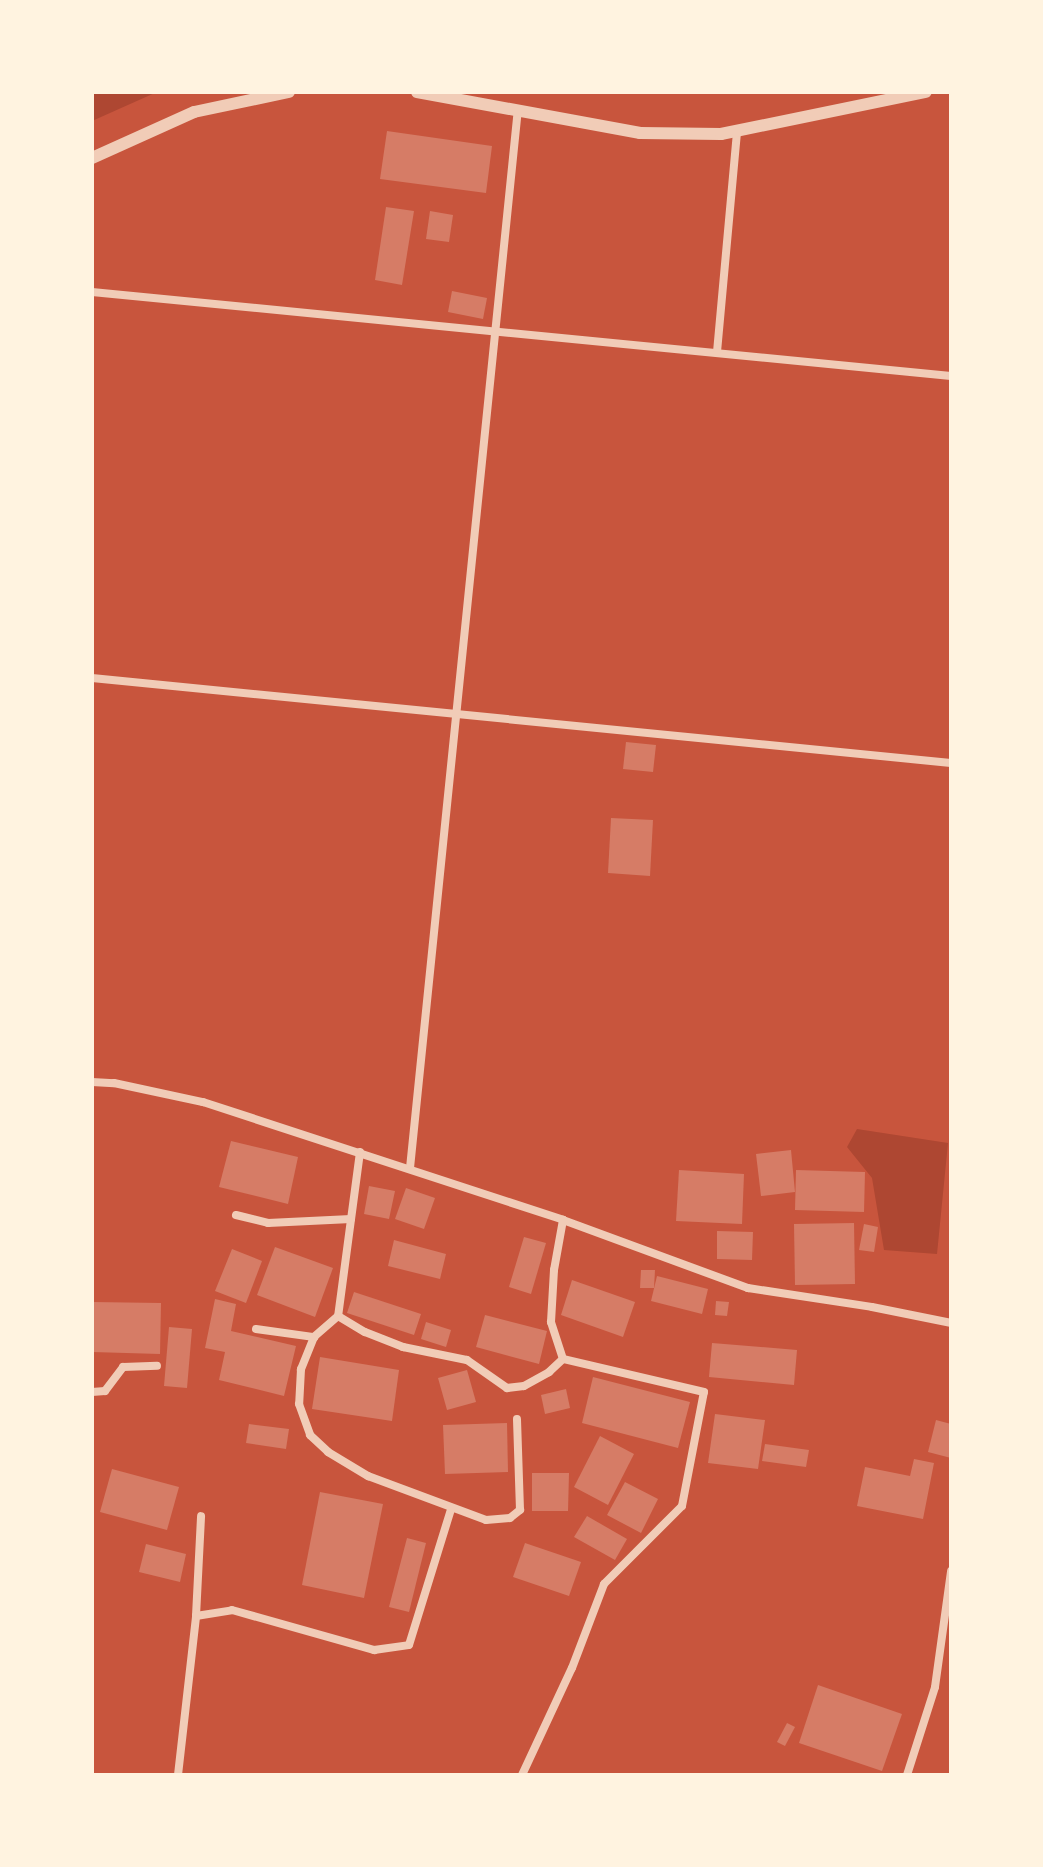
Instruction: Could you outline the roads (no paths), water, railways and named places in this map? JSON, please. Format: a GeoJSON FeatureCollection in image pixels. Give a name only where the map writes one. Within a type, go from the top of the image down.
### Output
{"type":"FeatureCollection","features":[{"type":"Feature","properties":{"kind":"street"},"geometry":{"type":"LineString","coordinates":[[92,158],[194,112],[289,92]]}},
{"type":"Feature","properties":{"kind":"street"},"geometry":{"type":"LineString","coordinates":[[417,92],[640,133],[737,131],[926,92]]}},
{"type":"Feature","properties":{"kind":"street"},"geometry":{"type":"LineString","coordinates":[[410,1168],[518,109]]}},
{"type":"Feature","properties":{"kind":"street"},"geometry":{"type":"LineString","coordinates":[[717,352],[737,131]]}},
{"type":"Feature","properties":{"kind":"street"},"geometry":{"type":"LineString","coordinates":[[92,292],[951,376]]}},
{"type":"Feature","properties":{"kind":"street"},"geometry":{"type":"LineString","coordinates":[[92,678],[951,763]]}},
{"type":"Feature","properties":{"kind":"street"},"geometry":{"type":"LineString","coordinates":[[92,1082],[114,1083],[203,1102],[563,1220],[748,1288],[951,1323]]}},
{"type":"Feature","properties":{"kind":"street"},"geometry":{"type":"LineString","coordinates":[[360,1152],[338,1316],[314,1337],[301,1369],[299,1404],[310,1435],[328,1452],[368,1476],[486,1520],[510,1518],[520,1510],[517,1419]]}},
{"type":"Feature","properties":{"kind":"street"},"geometry":{"type":"LineString","coordinates":[[236,1215],[268,1223],[351,1219]]}},
{"type":"Feature","properties":{"kind":"street"},"geometry":{"type":"LineString","coordinates":[[563,1220],[554,1270],[551,1322],[563,1359]]}},
{"type":"Feature","properties":{"kind":"street"},"geometry":{"type":"LineString","coordinates":[[338,1316],[365,1332],[403,1347],[467,1360],[507,1388],[524,1386],[549,1372],[563,1359]]}},
{"type":"Feature","properties":{"kind":"street"},"geometry":{"type":"LineString","coordinates":[[256,1329],[314,1337]]}},
{"type":"Feature","properties":{"kind":"street"},"geometry":{"type":"LineString","coordinates":[[522,1775],[572,1668],[604,1584],[682,1506],[704,1392],[563,1359]]}},
{"type":"Feature","properties":{"kind":"street"},"geometry":{"type":"LineString","coordinates":[[92,1392],[105,1391],[123,1367],[157,1366]]}},
{"type":"Feature","properties":{"kind":"street"},"geometry":{"type":"LineString","coordinates":[[196,1616],[232,1610],[374,1650],[409,1645],[451,1509]]}},
{"type":"Feature","properties":{"kind":"street"},"geometry":{"type":"LineString","coordinates":[[178,1775],[196,1616],[201,1516]]}},
{"type":"Feature","properties":{"kind":"street"},"geometry":{"type":"LineString","coordinates":[[907,1775],[935,1687],[951,1571]]}}]}
